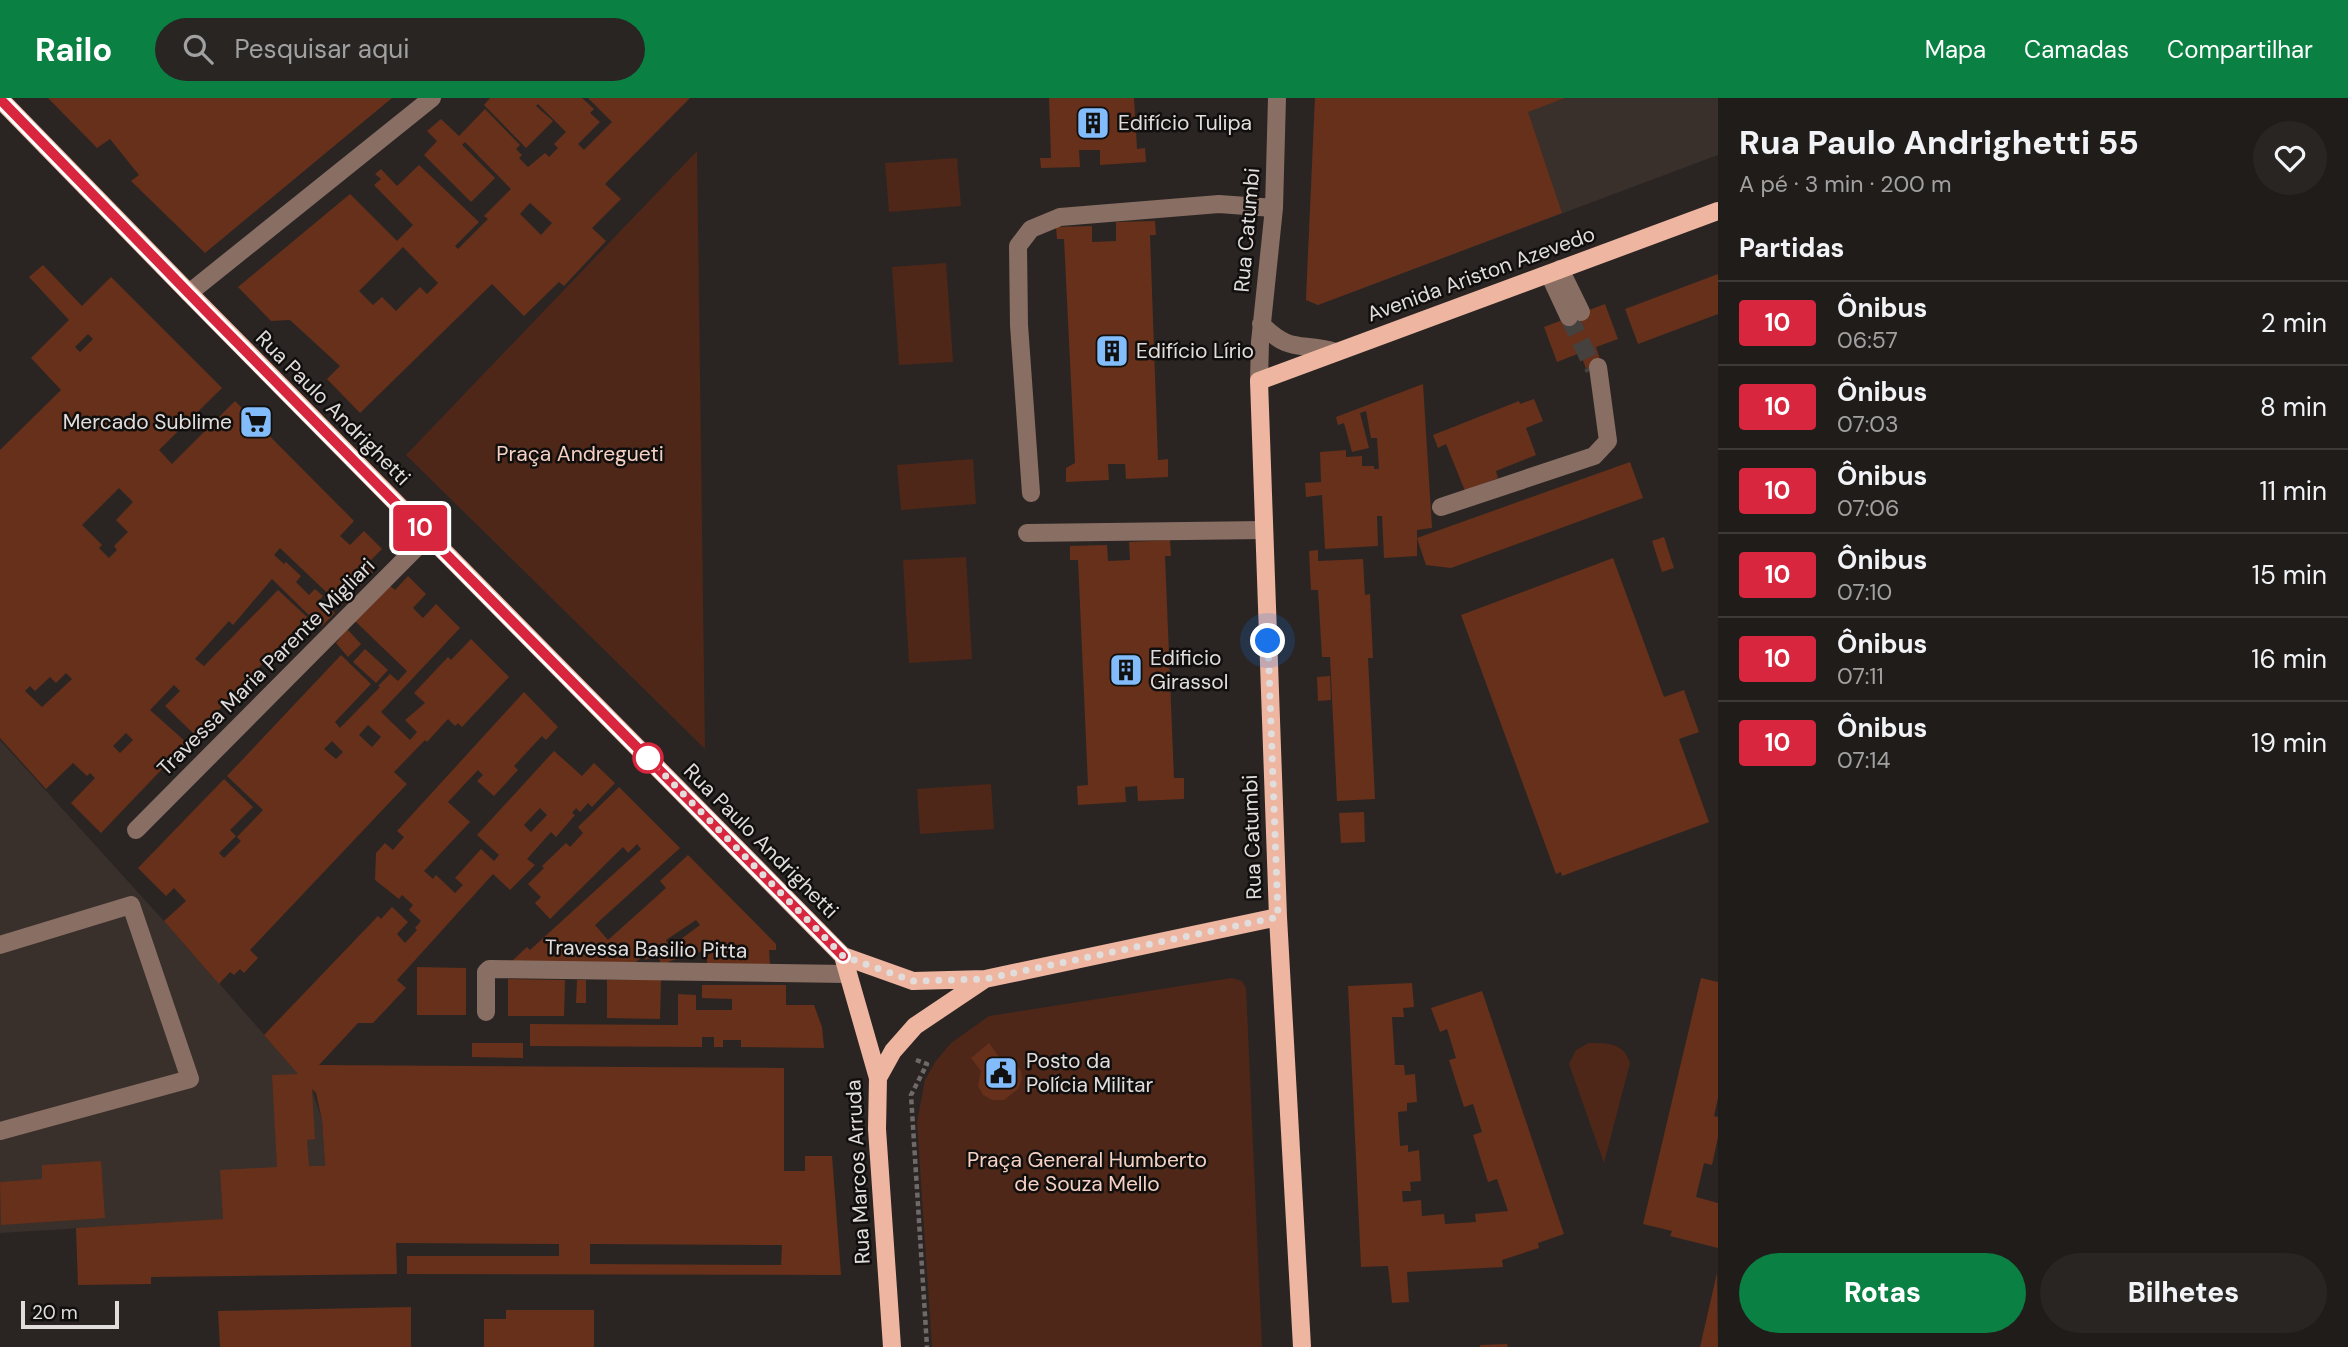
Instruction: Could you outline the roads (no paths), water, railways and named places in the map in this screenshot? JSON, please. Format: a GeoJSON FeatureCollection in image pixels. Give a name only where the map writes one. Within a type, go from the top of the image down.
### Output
{"type":"FeatureCollection","features":[{"type":"Feature","properties":{"kind":"main road","name":"Rua Paulo Andrighetti"},"geometry":{"type":"LineString","coordinates":[[0,99],[843,956]]}},
{"type":"Feature","properties":{"kind":"main road","name":"Avenida Ariston Azevedo"},"geometry":{"type":"LineString","coordinates":[[1259,381],[1718,211]]}},
{"type":"Feature","properties":{"kind":"main road","name":"Rua Catumbi"},"geometry":{"type":"LineString","coordinates":[[1259,381],[1278,917],[1301,1347]]}},
{"type":"Feature","properties":{"kind":"main road"},"geometry":{"type":"LineString","coordinates":[[843,956],[913,981],[985,979],[1278,917]]}},
{"type":"Feature","properties":{"kind":"main road","name":"Rua Marcos Arruda"},"geometry":{"type":"LineString","coordinates":[[843,956],[878,1078],[877,1129],[892,1347]]}},
{"type":"Feature","properties":{"kind":"main road"},"geometry":{"type":"LineString","coordinates":[[878,1078],[893,1051],[915,1026],[985,979]]}},
{"type":"Feature","properties":{"kind":"street"},"geometry":{"type":"LineString","coordinates":[[189,293],[432,98]]}},
{"type":"Feature","properties":{"kind":"street","name":"Rua Catumbi"},"geometry":{"type":"LineString","coordinates":[[1259,381],[1261,324],[1273,208],[1278,98]]}},
{"type":"Feature","properties":{"kind":"street"},"geometry":{"type":"LineString","coordinates":[[1031,493],[1020,325],[1018,246],[1031,229],[1073,216],[1219,204],[1273,208]]}},
{"type":"Feature","properties":{"kind":"street"},"geometry":{"type":"LineString","coordinates":[[1555,272],[1575,315]]}},
{"type":"Feature","properties":{"kind":"street"},"geometry":{"type":"LineString","coordinates":[[1261,324],[1274,337],[1289,346],[1320,347],[1336,352]]}},
{"type":"Feature","properties":{"kind":"street"},"geometry":{"type":"LineString","coordinates":[[1441,507],[1594,456],[1608,441],[1597,370]]}},
{"type":"Feature","properties":{"kind":"street"},"geometry":{"type":"LineString","coordinates":[[1027,533],[1265,530]]}},
{"type":"Feature","properties":{"kind":"street","name":"Travessa Maria Parente Migliari"},"geometry":{"type":"LineString","coordinates":[[135,830],[428,536]]}},
{"type":"Feature","properties":{"kind":"street"},"geometry":{"type":"LineString","coordinates":[[0,945],[131,905],[190,1079],[0,1131]]}},
{"type":"Feature","properties":{"kind":"street","name":"Travessa Basilio Pitta"},"geometry":{"type":"LineString","coordinates":[[486,1012],[486,972],[489,969],[846,974]]}},
{"type":"Feature","properties":{"kind":"tunnel"},"geometry":{"type":"LineString","coordinates":[[1569,317],[1594,369]]}},
{"type":"Feature","properties":{"kind":"place","name":"Edifício Tulipa"},"geometry":{"type":"Point","coordinates":[1093,123]}},
{"type":"Feature","properties":{"kind":"place","name":"Edifício Lírio"},"geometry":{"type":"Point","coordinates":[1112,351]}},
{"type":"Feature","properties":{"kind":"place","name":"Mercado Sublime"},"geometry":{"type":"Point","coordinates":[256,422]}},
{"type":"Feature","properties":{"kind":"place","name":"Edificio Girassol"},"geometry":{"type":"Point","coordinates":[1126,670]}},
{"type":"Feature","properties":{"kind":"place","name":"Posto da Polícia Militar"},"geometry":{"type":"Point","coordinates":[1001,1073]}},
{"type":"Feature","properties":{"kind":"park label","name":"Praça Andregueti"},"geometry":{"type":"Point","coordinates":[580,454]}},
{"type":"Feature","properties":{"kind":"park label","name":"Praça General Humberto de Souza Mello"},"geometry":{"type":"Point","coordinates":[1087,1172]}}]}
